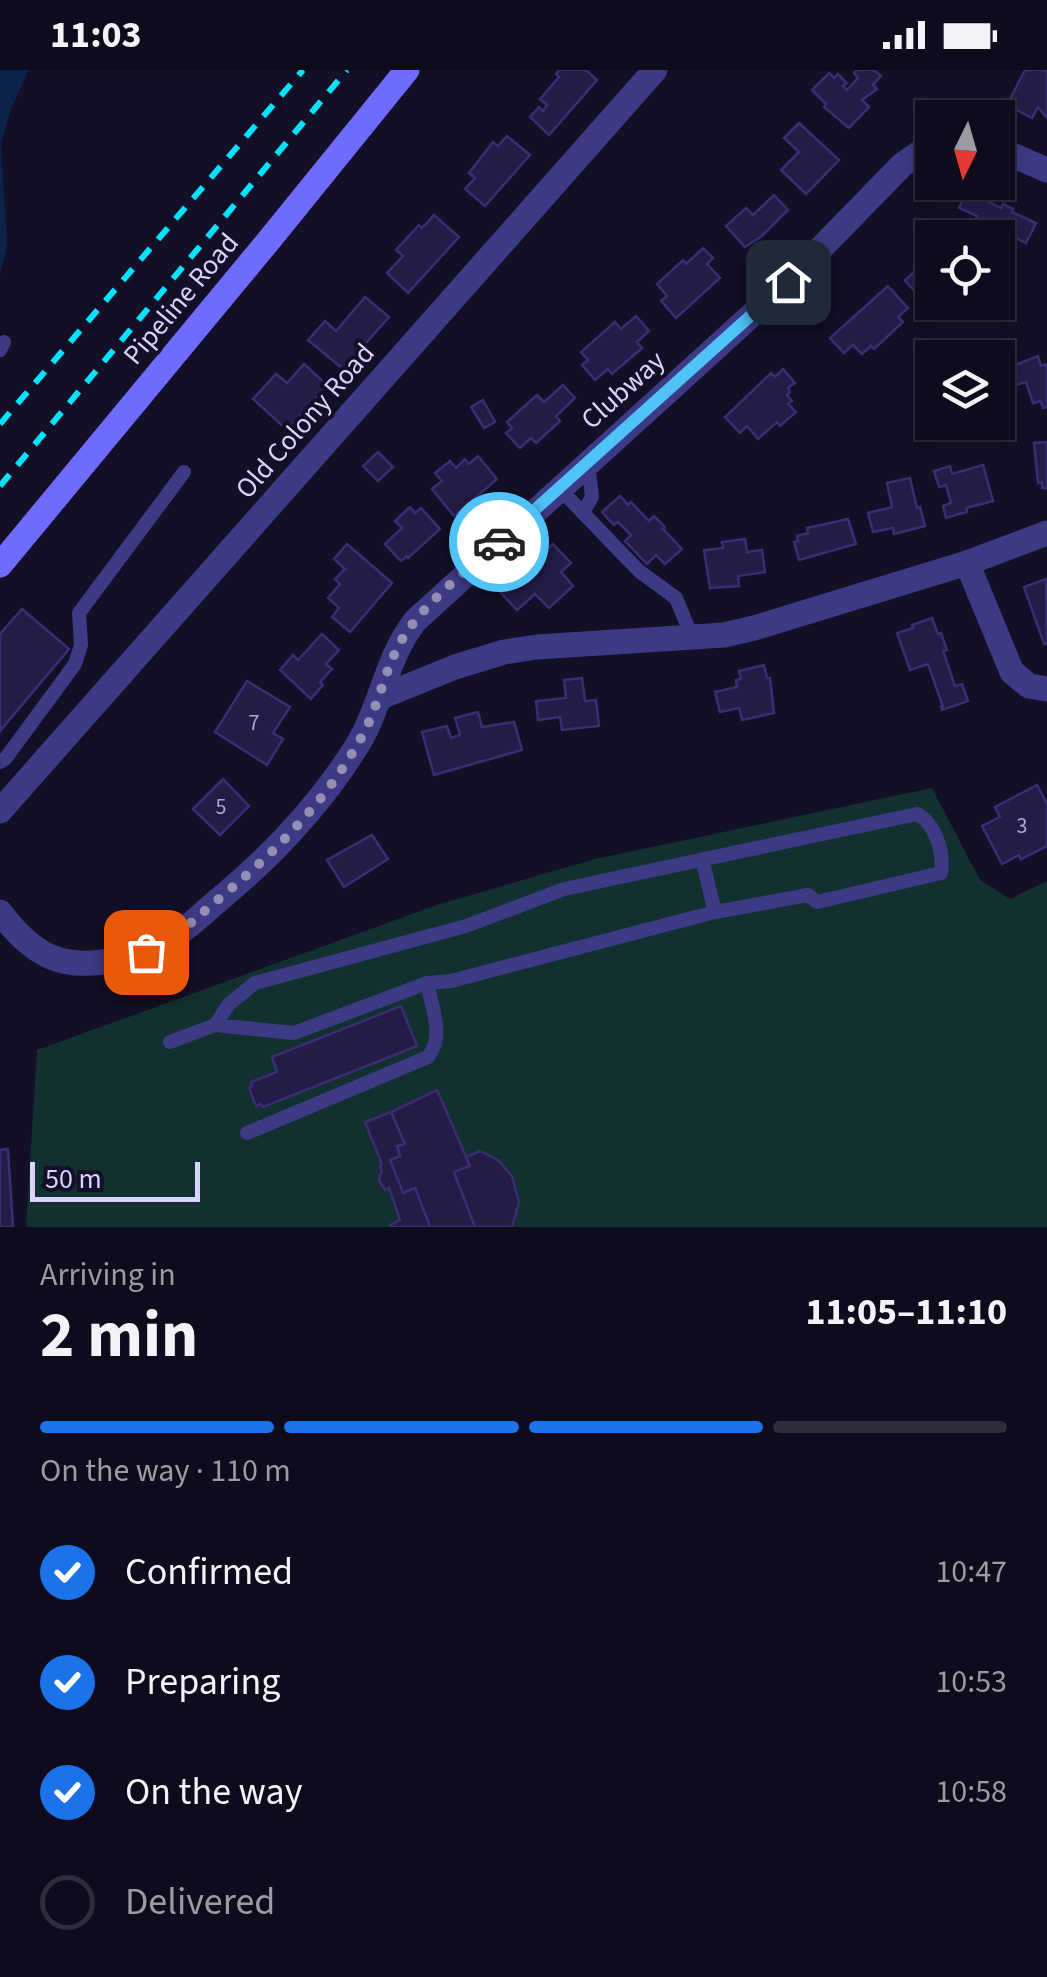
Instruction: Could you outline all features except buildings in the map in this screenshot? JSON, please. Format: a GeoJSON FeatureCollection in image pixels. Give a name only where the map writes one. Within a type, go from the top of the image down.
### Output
{"type":"FeatureCollection","features":[{"type":"Feature","properties":{"kind":"street","name":"Pipeline Road"},"geometry":{"type":"LineString","coordinates":[[0,564],[407,70]]}},
{"type":"Feature","properties":{"kind":"street","name":"Old Colony Road"},"geometry":{"type":"LineString","coordinates":[[0,811],[655,70]]}},
{"type":"Feature","properties":{"kind":"street","name":"Clubway"},"geometry":{"type":"LineString","coordinates":[[0,912],[24,939],[56,960],[70,964],[99,964],[166,944],[282,844],[342,768],[380,697],[398,645],[416,620],[788,282],[915,156]]}},
{"type":"Feature","properties":{"kind":"street"},"geometry":{"type":"LineString","coordinates":[[1015,156],[1047,170]]}},
{"type":"Feature","properties":{"kind":"street"},"geometry":{"type":"LineString","coordinates":[[380,697],[504,652],[724,635],[754,628],[967,563],[1047,533]]}},
{"type":"Feature","properties":{"kind":"street"},"geometry":{"type":"LineString","coordinates":[[967,563],[1012,672],[1029,686],[1047,690]]}},
{"type":"Feature","properties":{"kind":"lane"},"geometry":{"type":"LineString","coordinates":[[583,512],[592,497],[588,462]]}},
{"type":"Feature","properties":{"kind":"lane"},"geometry":{"type":"LineString","coordinates":[[0,762],[75,664],[81,645],[78,613],[184,472]]}},
{"type":"Feature","properties":{"kind":"lane"},"geometry":{"type":"LineString","coordinates":[[559,488],[639,571],[676,598],[692,637]]}},
{"type":"Feature","properties":{"kind":"lane"},"geometry":{"type":"LineString","coordinates":[[170,1042],[215,1025],[294,1033],[427,983],[451,981],[715,912],[808,894],[817,902],[905,881],[941,872],[943,858],[928,819],[917,814],[564,889],[466,926],[255,983],[229,1004],[215,1025]]}},
{"type":"Feature","properties":{"kind":"lane"},"geometry":{"type":"LineString","coordinates":[[702,858],[715,912]]}},
{"type":"Feature","properties":{"kind":"lane"},"geometry":{"type":"LineString","coordinates":[[246,1132],[428,1057],[438,1038],[427,983]]}},
{"type":"Feature","properties":{"kind":"green space"},"geometry":{"type":"Polygon","coordinates":[[[932,788],[980,880],[1010,899],[1047,881],[1047,1227],[26,1227],[37,1050],[437,905],[595,859],[932,788]]]}},
{"type":"Feature","properties":{"kind":"water"},"geometry":{"type":"Polygon","coordinates":[[[0,70],[29,70],[12,106],[1,144],[7,244],[0,275],[0,70]]]}},
{"type":"Feature","properties":{"kind":"railway"},"geometry":{"type":"LineString","coordinates":[[0,424],[303,70]]}},
{"type":"Feature","properties":{"kind":"railway"},"geometry":{"type":"LineString","coordinates":[[0,486],[347,70]]}},
{"type":"Feature","properties":{"kind":"way so far"},"geometry":{"type":"LineString","coordinates":[[146,952],[166,944],[282,844],[325,792],[360,740],[406,632],[499,542]]}},
{"type":"Feature","properties":{"kind":"route"},"geometry":{"type":"LineString","coordinates":[[499,542],[788,282]]}}]}
